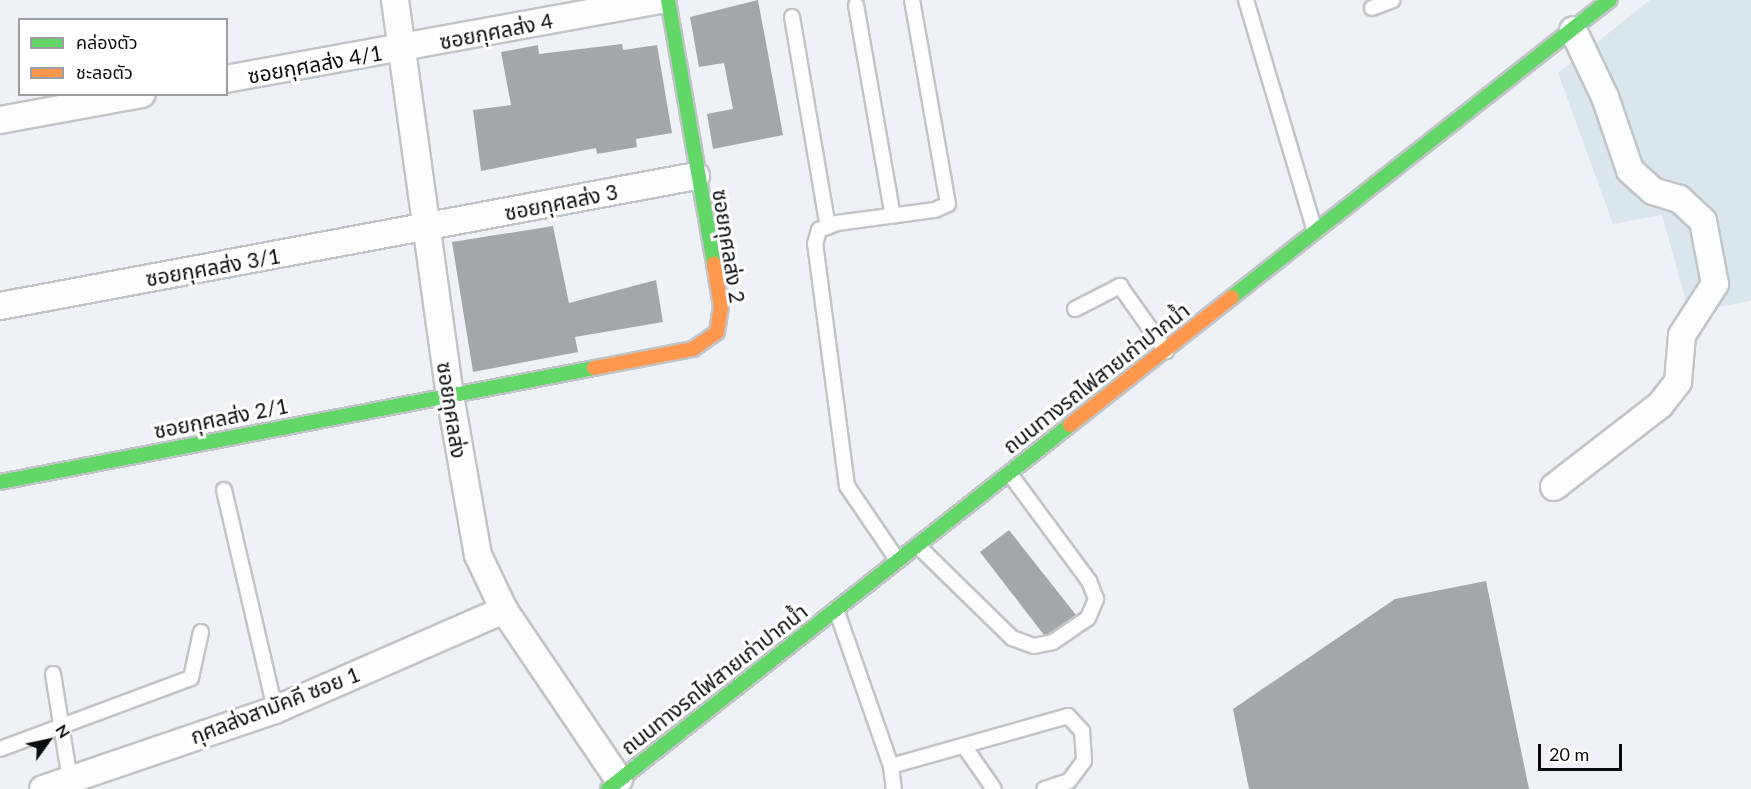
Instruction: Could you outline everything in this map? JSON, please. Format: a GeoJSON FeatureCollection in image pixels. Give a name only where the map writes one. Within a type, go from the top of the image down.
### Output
{"type":"FeatureCollection","features":[{"type":"Feature","properties":{"kind":"main road","name":"ซอยกุศลส่ง 2"},"geometry":{"type":"LineString","coordinates":[[450,395],[693,349],[717,332],[721,308],[696,176],[668,0]]}},
{"type":"Feature","properties":{"kind":"main road","name":"ถนนทางรถไฟสายเก่าปากน้ำ"},"geometry":{"type":"LineString","coordinates":[[613,785],[1316,234],[1610,0]]}},
{"type":"Feature","properties":{"kind":"main road","name":"ซอยกุศลส่ง 2/1"},"geometry":{"type":"LineString","coordinates":[[0,482],[450,395]]}},
{"type":"Feature","properties":{"kind":"street","name":"ซอยกุศลส่ง"},"geometry":{"type":"LineString","coordinates":[[395,0],[450,395],[478,555],[504,610],[613,785]]}},
{"type":"Feature","properties":{"kind":"street","name":"ซอยกุศลส่ง 4"},"geometry":{"type":"LineString","coordinates":[[403,48],[660,0]]}},
{"type":"Feature","properties":{"kind":"street"},"geometry":{"type":"LineString","coordinates":[[1554,487],[1660,405],[1678,382],[1682,335],[1715,284],[1703,221],[1679,199],[1653,191],[1630,170],[1605,97],[1573,30]]}},
{"type":"Feature","properties":{"kind":"street","name":"ซอยกุศลส่ง 4/1"},"geometry":{"type":"LineString","coordinates":[[228,80],[403,48]]}},
{"type":"Feature","properties":{"kind":"street"},"geometry":{"type":"LineString","coordinates":[[0,120],[131,96]]}},
{"type":"Feature","properties":{"kind":"street","name":"ซอยกุศลส่ง 3"},"geometry":{"type":"LineString","coordinates":[[426,228],[696,176]]}},
{"type":"Feature","properties":{"kind":"street","name":"ซอยกุศลส่ง 3/1"},"geometry":{"type":"LineString","coordinates":[[0,306],[426,228]]}},
{"type":"Feature","properties":{"kind":"street","name":"กุศลส่งสามัคคี ซอย 1"},"geometry":{"type":"LineString","coordinates":[[43,789],[274,710],[504,610]]}},
{"type":"Feature","properties":{"kind":"lane"},"geometry":{"type":"LineString","coordinates":[[898,561],[847,486],[815,244],[819,230],[828,227],[935,210],[948,204],[950,193],[912,0]]}},
{"type":"Feature","properties":{"kind":"lane"},"geometry":{"type":"LineString","coordinates":[[1246,0],[1316,234]]}},
{"type":"Feature","properties":{"kind":"lane"},"geometry":{"type":"LineString","coordinates":[[1372,8],[1394,0]]}},
{"type":"Feature","properties":{"kind":"lane"},"geometry":{"type":"LineString","coordinates":[[856,5],[893,216]]}},
{"type":"Feature","properties":{"kind":"lane"},"geometry":{"type":"LineString","coordinates":[[792,17],[828,227]]}},
{"type":"Feature","properties":{"kind":"lane"},"geometry":{"type":"LineString","coordinates":[[1075,309],[1120,286],[1166,351]]}},
{"type":"Feature","properties":{"kind":"lane"},"geometry":{"type":"LineString","coordinates":[[918,545],[1012,638],[1034,646],[1053,642],[1088,618],[1096,599],[1089,581],[1009,473]]}},
{"type":"Feature","properties":{"kind":"lane"},"geometry":{"type":"LineString","coordinates":[[224,489],[274,710]]}},
{"type":"Feature","properties":{"kind":"lane"},"geometry":{"type":"LineString","coordinates":[[836,609],[891,766],[894,789]]}},
{"type":"Feature","properties":{"kind":"lane"},"geometry":{"type":"LineString","coordinates":[[0,749],[191,678],[201,632]]}},
{"type":"Feature","properties":{"kind":"lane"},"geometry":{"type":"LineString","coordinates":[[53,674],[70,780]]}},
{"type":"Feature","properties":{"kind":"lane"},"geometry":{"type":"LineString","coordinates":[[891,766],[1068,716],[1082,731],[1084,761],[1069,782],[1044,789]]}},
{"type":"Feature","properties":{"kind":"lane"},"geometry":{"type":"LineString","coordinates":[[964,746],[994,789]]}},
{"type":"Feature","properties":{"kind":"shaded area"},"geometry":{"type":"Polygon","coordinates":[[[1650,0],[1751,0],[1751,301],[1689,312],[1662,215],[1613,224],[1558,73],[1650,0]]]}},
{"type":"Feature","properties":{"kind":"building"},"geometry":{"type":"Polygon","coordinates":[[[758,0],[783,135],[713,149],[707,114],[733,109],[724,63],[699,67],[690,17],[758,0]]]}},
{"type":"Feature","properties":{"kind":"building"},"geometry":{"type":"Polygon","coordinates":[[[622,44],[623,50],[657,45],[672,133],[636,139],[637,147],[597,154],[596,148],[481,171],[473,110],[511,105],[501,52],[538,45],[539,54],[622,44]]]}},
{"type":"Feature","properties":{"kind":"building"},"geometry":{"type":"Polygon","coordinates":[[[553,226],[569,303],[656,280],[663,322],[575,337],[578,352],[473,372],[452,242],[553,226]]]}},
{"type":"Feature","properties":{"kind":"building"},"geometry":{"type":"Polygon","coordinates":[[[1009,530],[1076,615],[1049,634],[1044,635],[980,552],[1009,530]]]}},
{"type":"Feature","properties":{"kind":"building"},"geometry":{"type":"Polygon","coordinates":[[[1486,581],[1529,789],[1249,789],[1233,709],[1395,599],[1486,581]]]}},
{"type":"Feature","properties":{"kind":"traffic: fast"},"geometry":{"type":"LineString","coordinates":[[668,0],[714,264]]}},
{"type":"Feature","properties":{"kind":"traffic: fast"},"geometry":{"type":"LineString","coordinates":[[1232,297],[1610,0]]}},
{"type":"Feature","properties":{"kind":"traffic: fast"},"geometry":{"type":"LineString","coordinates":[[0,482],[594,368]]}},
{"type":"Feature","properties":{"kind":"traffic: fast"},"geometry":{"type":"LineString","coordinates":[[608,789],[1070,425]]}},
{"type":"Feature","properties":{"kind":"traffic: slow"},"geometry":{"type":"LineString","coordinates":[[594,368],[693,349],[717,332],[721,307],[714,264]]}},
{"type":"Feature","properties":{"kind":"traffic: slow"},"geometry":{"type":"LineString","coordinates":[[1070,425],[1232,297]]}}]}
